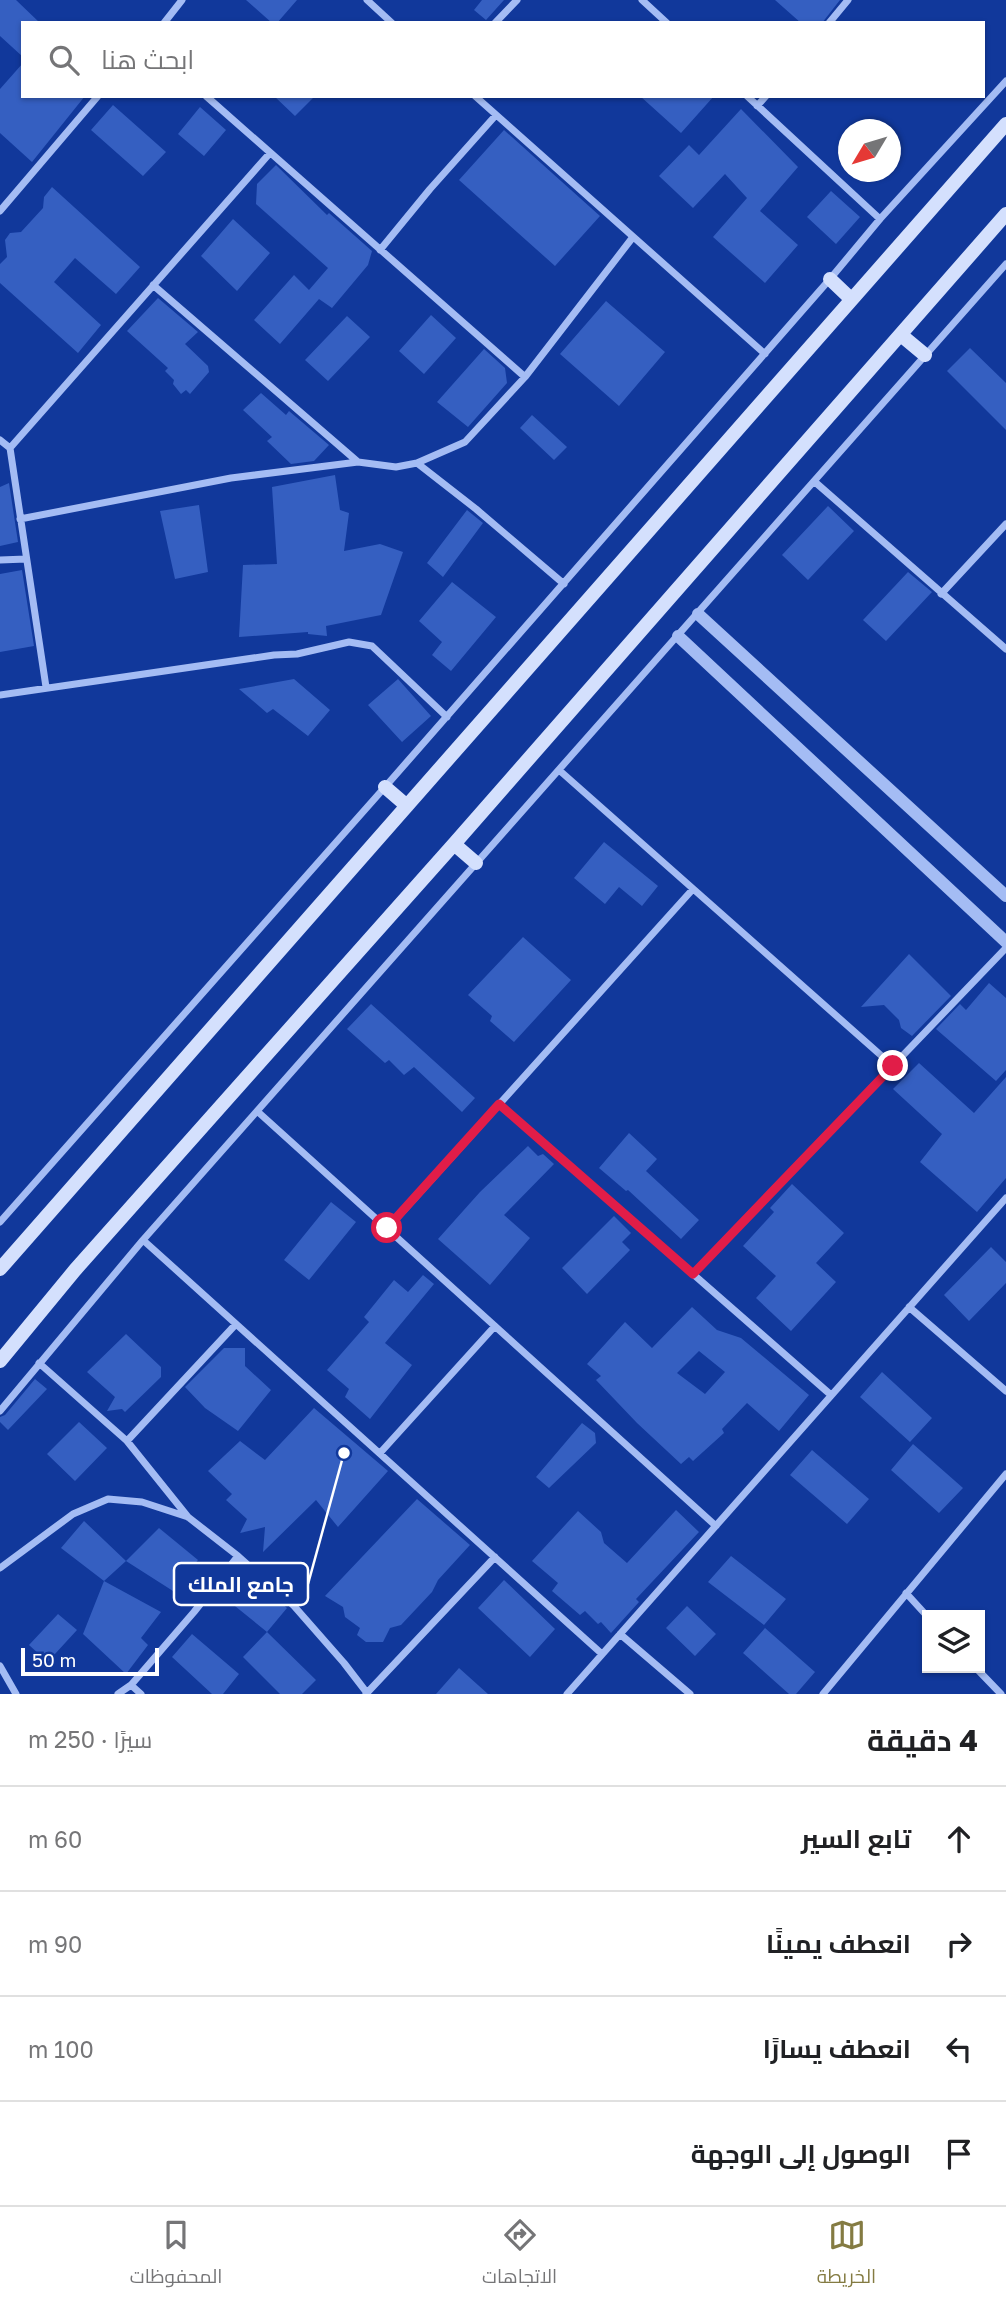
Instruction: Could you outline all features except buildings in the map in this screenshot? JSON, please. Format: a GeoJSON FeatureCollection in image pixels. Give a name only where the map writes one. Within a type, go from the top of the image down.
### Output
{"type":"FeatureCollection","features":[{"type":"Feature","properties":{"kind":"main road"},"geometry":{"type":"LineString","coordinates":[[0,1269],[1006,124]]}},
{"type":"Feature","properties":{"kind":"main road"},"geometry":{"type":"LineString","coordinates":[[0,1361],[75,1270],[454,844],[1006,214]]}},
{"type":"Feature","properties":{"kind":"main road"},"geometry":{"type":"LineString","coordinates":[[830,279],[852,299]]}},
{"type":"Feature","properties":{"kind":"main road"},"geometry":{"type":"LineString","coordinates":[[901,335],[925,355]]}},
{"type":"Feature","properties":{"kind":"main road"},"geometry":{"type":"LineString","coordinates":[[386,787],[407,806]]}},
{"type":"Feature","properties":{"kind":"main road"},"geometry":{"type":"LineString","coordinates":[[454,844],[477,863]]}},
{"type":"Feature","properties":{"kind":"street"},"geometry":{"type":"LineString","coordinates":[[166,21],[182,0]]}},
{"type":"Feature","properties":{"kind":"street"},"geometry":{"type":"LineString","coordinates":[[366,0],[390,21]]}},
{"type":"Feature","properties":{"kind":"street"},"geometry":{"type":"LineString","coordinates":[[497,21],[517,0]]}},
{"type":"Feature","properties":{"kind":"street"},"geometry":{"type":"LineString","coordinates":[[642,0],[665,21]]}},
{"type":"Feature","properties":{"kind":"street"},"geometry":{"type":"LineString","coordinates":[[831,21],[848,0]]}},
{"type":"Feature","properties":{"kind":"street"},"geometry":{"type":"LineString","coordinates":[[0,1222],[386,787],[880,219],[1006,81]]}},
{"type":"Feature","properties":{"kind":"street"},"geometry":{"type":"LineString","coordinates":[[0,211],[96,98]]}},
{"type":"Feature","properties":{"kind":"street"},"geometry":{"type":"LineString","coordinates":[[208,98],[525,377]]}},
{"type":"Feature","properties":{"kind":"street"},"geometry":{"type":"LineString","coordinates":[[477,98],[765,354]]}},
{"type":"Feature","properties":{"kind":"street"},"geometry":{"type":"LineString","coordinates":[[749,98],[880,219]]}},
{"type":"Feature","properties":{"kind":"street"},"geometry":{"type":"LineString","coordinates":[[757,106],[764,98]]}},
{"type":"Feature","properties":{"kind":"street"},"geometry":{"type":"LineString","coordinates":[[380,250],[496,115]]}},
{"type":"Feature","properties":{"kind":"street"},"geometry":{"type":"LineString","coordinates":[[9,448],[270,153]]}},
{"type":"Feature","properties":{"kind":"street"},"geometry":{"type":"LineString","coordinates":[[20,519],[231,478],[358,462],[396,467],[417,463],[464,442],[525,377],[633,237]]}},
{"type":"Feature","properties":{"kind":"street"},"geometry":{"type":"LineString","coordinates":[[0,1411],[257,1111],[1006,264]]}},
{"type":"Feature","properties":{"kind":"street"},"geometry":{"type":"LineString","coordinates":[[153,285],[358,462]]}},
{"type":"Feature","properties":{"kind":"street"},"geometry":{"type":"LineString","coordinates":[[0,440],[9,448],[46,687]]}},
{"type":"Feature","properties":{"kind":"street"},"geometry":{"type":"LineString","coordinates":[[417,463],[477,509],[564,584]]}},
{"type":"Feature","properties":{"kind":"street"},"geometry":{"type":"LineString","coordinates":[[815,482],[1006,649]]}},
{"type":"Feature","properties":{"kind":"street"},"geometry":{"type":"LineString","coordinates":[[941,594],[1006,524]]}},
{"type":"Feature","properties":{"kind":"street"},"geometry":{"type":"LineString","coordinates":[[0,560],[26,559]]}},
{"type":"Feature","properties":{"kind":"street"},"geometry":{"type":"LineString","coordinates":[[698,614],[1006,896]]}},
{"type":"Feature","properties":{"kind":"street"},"geometry":{"type":"LineString","coordinates":[[678,636],[1006,942]]}},
{"type":"Feature","properties":{"kind":"street"},"geometry":{"type":"LineString","coordinates":[[0,695],[274,655],[297,654],[349,642],[372,646],[447,717]]}},
{"type":"Feature","properties":{"kind":"street"},"geometry":{"type":"LineString","coordinates":[[559,770],[893,1066]]}},
{"type":"Feature","properties":{"kind":"street"},"geometry":{"type":"LineString","coordinates":[[387,1228],[694,889]]}},
{"type":"Feature","properties":{"kind":"street"},"geometry":{"type":"LineString","coordinates":[[693,1274],[1006,948]]}},
{"type":"Feature","properties":{"kind":"street"},"geometry":{"type":"LineString","coordinates":[[499,1104],[831,1395]]}},
{"type":"Feature","properties":{"kind":"street"},"geometry":{"type":"LineString","coordinates":[[257,1111],[716,1525]]}},
{"type":"Feature","properties":{"kind":"street"},"geometry":{"type":"LineString","coordinates":[[566,1694],[1006,1198]]}},
{"type":"Feature","properties":{"kind":"street"},"geometry":{"type":"LineString","coordinates":[[144,1240],[602,1654]]}},
{"type":"Feature","properties":{"kind":"street"},"geometry":{"type":"LineString","coordinates":[[909,1307],[1006,1391]]}},
{"type":"Feature","properties":{"kind":"street"},"geometry":{"type":"LineString","coordinates":[[127,1441],[236,1324]]}},
{"type":"Feature","properties":{"kind":"street"},"geometry":{"type":"LineString","coordinates":[[380,1453],[495,1326]]}},
{"type":"Feature","properties":{"kind":"street"},"geometry":{"type":"LineString","coordinates":[[39,1363],[127,1441],[188,1517],[238,1556],[294,1606],[345,1663],[367,1694],[495,1557]]}},
{"type":"Feature","properties":{"kind":"street"},"geometry":{"type":"LineString","coordinates":[[823,1694],[1006,1474]]}},
{"type":"Feature","properties":{"kind":"street"},"geometry":{"type":"LineString","coordinates":[[0,1568],[73,1514],[108,1499],[142,1502],[188,1517]]}},
{"type":"Feature","properties":{"kind":"street"},"geometry":{"type":"LineString","coordinates":[[118,1694],[131,1685],[238,1556]]}},
{"type":"Feature","properties":{"kind":"street"},"geometry":{"type":"LineString","coordinates":[[906,1593],[922,1611]]}},
{"type":"Feature","properties":{"kind":"street"},"geometry":{"type":"LineString","coordinates":[[620,1634],[690,1694]]}},
{"type":"Feature","properties":{"kind":"street"},"geometry":{"type":"LineString","coordinates":[[0,1666],[16,1694]]}},
{"type":"Feature","properties":{"kind":"street"},"geometry":{"type":"LineString","coordinates":[[981,1673],[1001,1694]]}},
{"type":"Feature","properties":{"kind":"street"},"geometry":{"type":"LineString","coordinates":[[131,1685],[141,1694]]}},
{"type":"Feature","properties":{"kind":"place","name":"جامع الملك"},"geometry":{"type":"Point","coordinates":[344,1453]}},
{"type":"Feature","properties":{"kind":"route"},"geometry":{"type":"LineString","coordinates":[[387,1228],[499,1104],[693,1274],[893,1066]]}}]}
